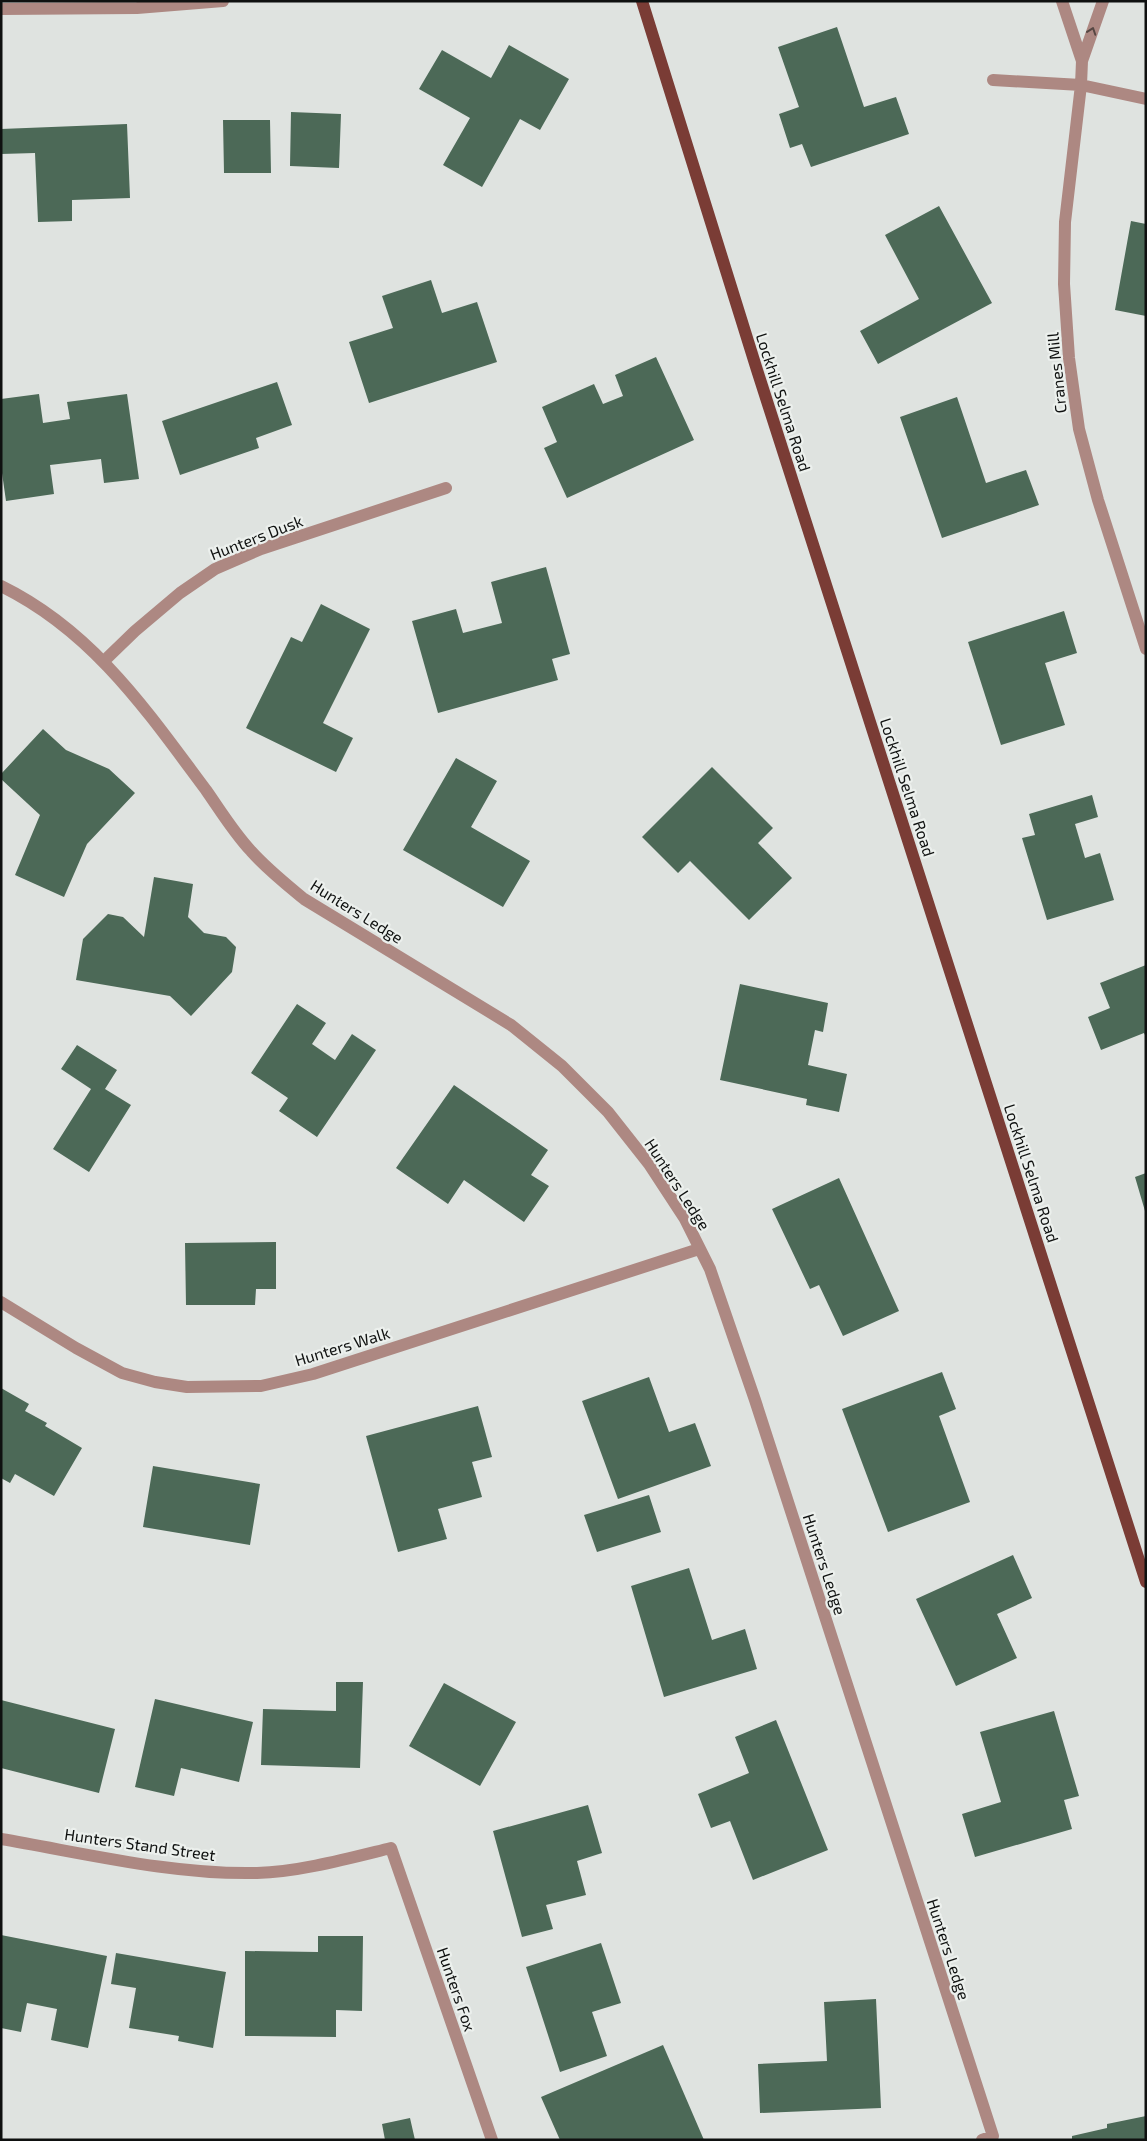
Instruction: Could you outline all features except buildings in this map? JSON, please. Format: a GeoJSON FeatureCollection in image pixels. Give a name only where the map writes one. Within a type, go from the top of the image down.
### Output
{"type":"FeatureCollection","features":[{"type":"Feature","properties":{"kind":"main road","name":"Lockhill Selma Road"},"geometry":{"type":"LineString","coordinates":[[642,1],[754,361],[1146,1582]]}},
{"type":"Feature","properties":{"kind":"street"},"geometry":{"type":"LineString","coordinates":[[1,9],[137,8],[223,1]]}},
{"type":"Feature","properties":{"kind":"street","name":"Cranes Mill"},"geometry":{"type":"LineString","coordinates":[[1062,1],[1082,61]]}},
{"type":"Feature","properties":{"kind":"street","name":"Cranes Mill"},"geometry":{"type":"LineString","coordinates":[[1103,1],[1082,61],[1081,85],[1065,222],[1064,284],[1069,358],[1079,429],[1098,500],[1146,649]]}},
{"type":"Feature","properties":{"kind":"street"},"geometry":{"type":"LineString","coordinates":[[993,80],[1081,85],[1146,98]]}},
{"type":"Feature","properties":{"kind":"street","name":"Hunters Dusk"},"geometry":{"type":"LineString","coordinates":[[104,661],[135,631],[180,593],[215,569],[261,550],[446,488]]}},
{"type":"Feature","properties":{"kind":"street","name":"Hunters Ledge"},"geometry":{"type":"LineString","coordinates":[[1,586],[50,616],[86,644],[104,661],[145,708],[250,850],[276,876],[304,899],[511,1024],[562,1066],[608,1112],[649,1164],[685,1219],[710,1269],[755,1400],[987,2138]]}},
{"type":"Feature","properties":{"kind":"street","name":"Hunters Walk"},"geometry":{"type":"LineString","coordinates":[[1,1302],[76,1348],[122,1373],[155,1382],[187,1387],[261,1386],[313,1374],[700,1249]]}},
{"type":"Feature","properties":{"kind":"street","name":"Hunters Stand Street"},"geometry":{"type":"LineString","coordinates":[[1,1839],[196,1872],[259,1873],[325,1864],[391,1848]]}},
{"type":"Feature","properties":{"kind":"street","name":"Hunters Fox"},"geometry":{"type":"LineString","coordinates":[[391,1848],[492,2140]]}}]}
